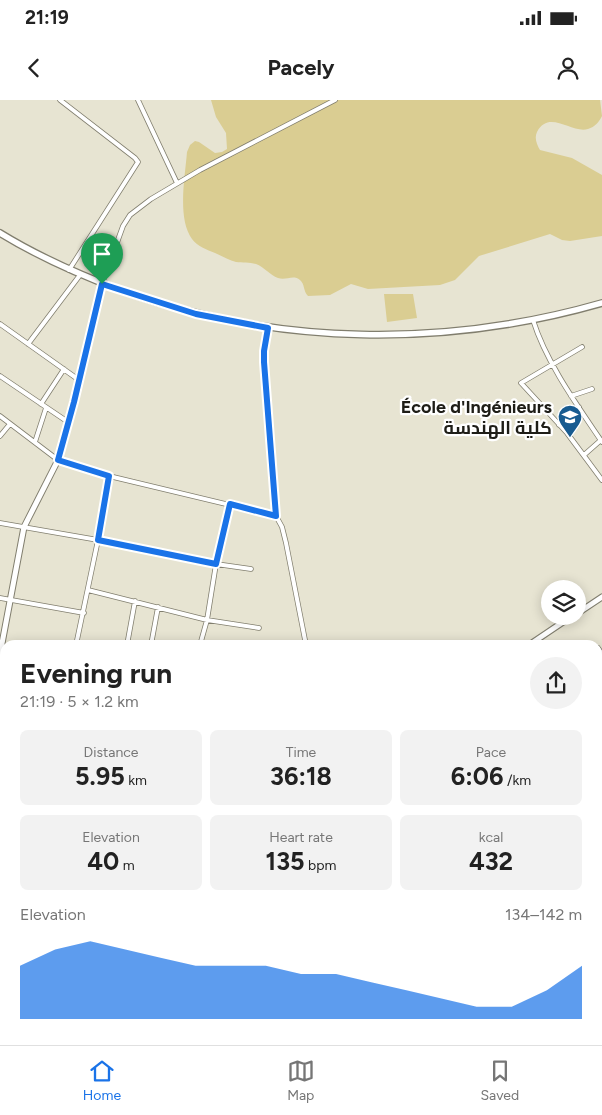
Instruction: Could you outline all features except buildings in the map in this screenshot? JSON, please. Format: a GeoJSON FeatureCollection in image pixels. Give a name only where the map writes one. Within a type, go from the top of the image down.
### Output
{"type":"FeatureCollection","features":[{"type":"Feature","properties":{"kind":"main road"},"geometry":{"type":"LineString","coordinates":[[0,233],[69,270],[102,284],[196,314],[268,328],[345,334],[403,335],[457,332],[533,320],[602,303]]}},
{"type":"Feature","properties":{"kind":"street"},"geometry":{"type":"LineString","coordinates":[[60,100],[138,162],[69,270]]}},
{"type":"Feature","properties":{"kind":"street"},"geometry":{"type":"LineString","coordinates":[[138,100],[177,183]]}},
{"type":"Feature","properties":{"kind":"street"},"geometry":{"type":"LineString","coordinates":[[3,640],[24,527],[58,460],[102,284],[125,221],[151,199],[177,183],[335,100]]}},
{"type":"Feature","properties":{"kind":"street"},"geometry":{"type":"LineString","coordinates":[[28,344],[80,275]]}},
{"type":"Feature","properties":{"kind":"street"},"geometry":{"type":"LineString","coordinates":[[533,320],[538,336],[553,364],[571,396],[601,441],[584,455]]}},
{"type":"Feature","properties":{"kind":"street"},"geometry":{"type":"LineString","coordinates":[[0,324],[79,380]]}},
{"type":"Feature","properties":{"kind":"street"},"geometry":{"type":"LineString","coordinates":[[268,328],[264,356],[276,516],[282,527],[286,543],[305,640]]}},
{"type":"Feature","properties":{"kind":"street"},"geometry":{"type":"LineString","coordinates":[[582,347],[521,383],[559,425],[602,480]]}},
{"type":"Feature","properties":{"kind":"street"},"geometry":{"type":"LineString","coordinates":[[41,404],[64,369]]}},
{"type":"Feature","properties":{"kind":"street"},"geometry":{"type":"LineString","coordinates":[[0,376],[68,422]]}},
{"type":"Feature","properties":{"kind":"street"},"geometry":{"type":"LineString","coordinates":[[571,396],[592,389]]}},
{"type":"Feature","properties":{"kind":"street"},"geometry":{"type":"LineString","coordinates":[[35,442],[46,408]]}},
{"type":"Feature","properties":{"kind":"street"},"geometry":{"type":"LineString","coordinates":[[559,425],[579,408]]}},
{"type":"Feature","properties":{"kind":"street"},"geometry":{"type":"LineString","coordinates":[[0,416],[58,460],[109,476],[276,516]]}},
{"type":"Feature","properties":{"kind":"street"},"geometry":{"type":"LineString","coordinates":[[0,436],[10,424]]}},
{"type":"Feature","properties":{"kind":"street"},"geometry":{"type":"LineString","coordinates":[[77,640],[109,476]]}},
{"type":"Feature","properties":{"kind":"street"},"geometry":{"type":"LineString","coordinates":[[201,640],[230,504]]}},
{"type":"Feature","properties":{"kind":"street"},"geometry":{"type":"LineString","coordinates":[[0,523],[251,569]]}},
{"type":"Feature","properties":{"kind":"street"},"geometry":{"type":"LineString","coordinates":[[88,590],[158,606],[207,620],[259,628]]}},
{"type":"Feature","properties":{"kind":"street"},"geometry":{"type":"LineString","coordinates":[[586,608],[602,597]]}},
{"type":"Feature","properties":{"kind":"street"},"geometry":{"type":"LineString","coordinates":[[0,598],[84,613]]}},
{"type":"Feature","properties":{"kind":"street"},"geometry":{"type":"LineString","coordinates":[[128,640],[135,601]]}},
{"type":"Feature","properties":{"kind":"street"},"geometry":{"type":"LineString","coordinates":[[152,640],[158,606]]}},
{"type":"Feature","properties":{"kind":"street"},"geometry":{"type":"LineString","coordinates":[[536,640],[559,625]]}},
{"type":"Feature","properties":{"kind":"shaded area"},"geometry":{"type":"Polygon","coordinates":[[[211,100],[600,100],[602,116],[593,127],[582,130],[554,122],[548,123],[542,125],[536,137],[540,150],[572,158],[602,175],[602,236],[570,241],[562,240],[550,234],[479,256],[455,280],[440,285],[368,289],[351,284],[330,295],[308,296],[302,282],[297,278],[278,278],[256,264],[236,262],[228,259],[199,246],[187,230],[183,197],[187,152],[190,145],[195,141],[199,142],[215,153],[227,149],[226,133],[216,117],[211,100]]]}},
{"type":"Feature","properties":{"kind":"shaded area"},"geometry":{"type":"Polygon","coordinates":[[[384,294],[413,294],[417,318],[387,322],[384,294]]]}},
{"type":"Feature","properties":{"kind":"place","name":"École d'Ingénieurs كلية الهندسة"},"geometry":{"type":"Point","coordinates":[570,438]}},
{"type":"Feature","properties":{"kind":"route"},"geometry":{"type":"LineString","coordinates":[[102,284],[196,314],[268,328],[264,362],[276,516],[230,504],[216,564],[98,540],[109,476],[58,460],[102,284]]}}]}
